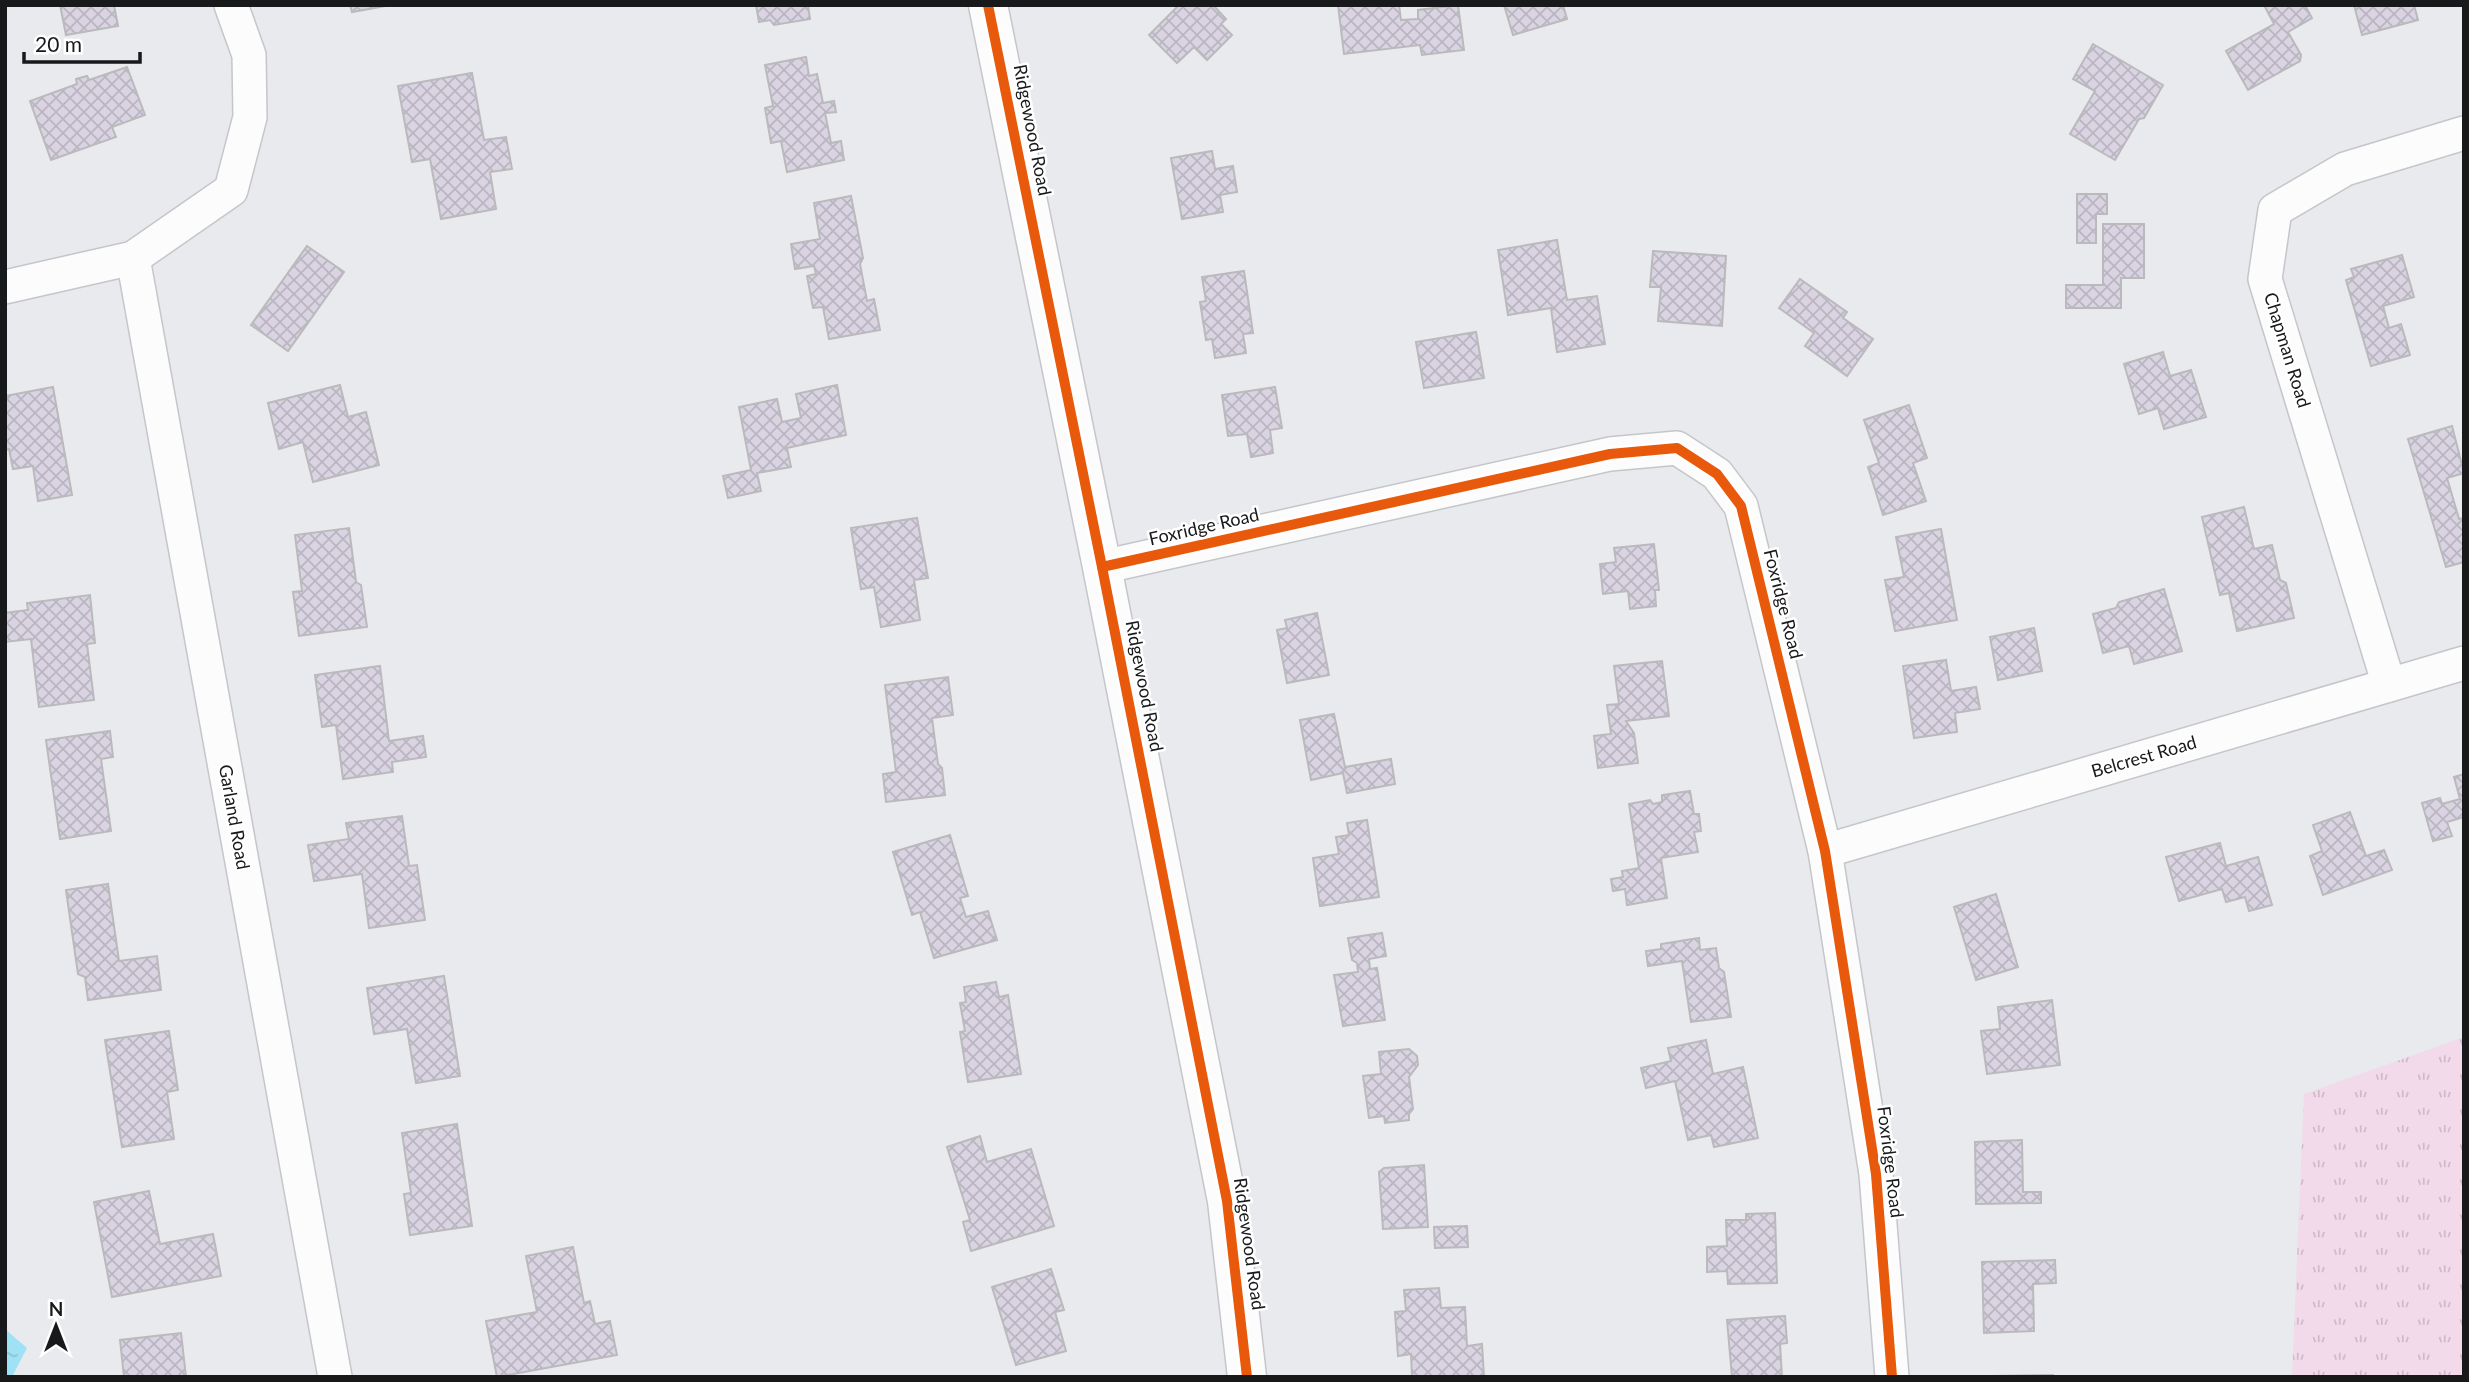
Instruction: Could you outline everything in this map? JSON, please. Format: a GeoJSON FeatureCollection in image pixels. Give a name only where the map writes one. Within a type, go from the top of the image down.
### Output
{"type":"FeatureCollection","features":[{"type":"Feature","properties":{"kind":"main road","name":"Ridgewood Road"},"geometry":{"type":"LineString","coordinates":[[988,5],[1227,1201],[1247,1377]]}},
{"type":"Feature","properties":{"kind":"street"},"geometry":{"type":"LineString","coordinates":[[5,287],[133,258],[231,190],[250,117],[249,55],[231,5]]}},
{"type":"Feature","properties":{"kind":"street","name":"Chapman Road"},"geometry":{"type":"LineString","coordinates":[[2389,685],[2265,279],[2275,210],[2345,169],[2464,133]]}},
{"type":"Feature","properties":{"kind":"street","name":"Garland Road"},"geometry":{"type":"LineString","coordinates":[[133,258],[335,1377]]}},
{"type":"Feature","properties":{"kind":"street","name":"Foxridge Road"},"geometry":{"type":"LineString","coordinates":[[1102,567],[1610,454],[1677,448],[1717,474],[1741,506],[1825,851],[1876,1174],[1892,1377]]}},
{"type":"Feature","properties":{"kind":"street","name":"Belcrest Road"},"geometry":{"type":"LineString","coordinates":[[1825,851],[2464,663]]}},
{"type":"Feature","properties":{"kind":"green space"},"geometry":{"type":"Polygon","coordinates":[[[2464,1037],[2464,1377],[2292,1377],[2304,1094],[2464,1037]]]}},
{"type":"Feature","properties":{"kind":"water"},"geometry":{"type":"Polygon","coordinates":[[[5,1329],[27,1348],[12,1377],[5,1377],[5,1329]]]}},
{"type":"Feature","properties":{"kind":"building"},"geometry":{"type":"Polygon","coordinates":[[[60,5],[114,5],[118,26],[66,35],[60,5]]]}},
{"type":"Feature","properties":{"kind":"building"},"geometry":{"type":"Polygon","coordinates":[[[350,5],[391,5],[352,12],[350,5]]]}},
{"type":"Feature","properties":{"kind":"building"},"geometry":{"type":"Polygon","coordinates":[[[756,5],[808,5],[810,19],[774,25],[770,20],[759,22],[756,5]]]}},
{"type":"Feature","properties":{"kind":"building"},"geometry":{"type":"Polygon","coordinates":[[[1179,5],[1213,5],[1226,19],[1221,24],[1232,35],[1207,60],[1194,47],[1177,63],[1149,35],[1179,5]]]}},
{"type":"Feature","properties":{"kind":"building"},"geometry":{"type":"Polygon","coordinates":[[[1338,5],[1399,5],[1401,20],[1418,19],[1418,10],[1458,5],[1464,50],[1422,55],[1420,45],[1344,54],[1338,5]]]}},
{"type":"Feature","properties":{"kind":"building"},"geometry":{"type":"Polygon","coordinates":[[[1504,5],[1563,5],[1567,19],[1513,35],[1504,5]]]}},
{"type":"Feature","properties":{"kind":"building"},"geometry":{"type":"Polygon","coordinates":[[[2264,5],[2305,5],[2312,18],[2288,32],[2301,55],[2300,61],[2248,90],[2226,51],[2274,24],[2264,5]]]}},
{"type":"Feature","properties":{"kind":"building"},"geometry":{"type":"Polygon","coordinates":[[[2354,5],[2414,5],[2418,20],[2362,35],[2354,5]]]}},
{"type":"Feature","properties":{"kind":"building"},"geometry":{"type":"Polygon","coordinates":[[[2093,44],[2163,85],[2115,160],[2070,134],[2095,91],[2073,79],[2093,44]]]}},
{"type":"Feature","properties":{"kind":"building"},"geometry":{"type":"Polygon","coordinates":[[[806,57],[809,76],[817,74],[823,103],[834,101],[836,112],[825,113],[831,143],[841,141],[844,160],[787,172],[781,141],[771,143],[765,108],[773,106],[765,65],[806,57]]]}},
{"type":"Feature","properties":{"kind":"building"},"geometry":{"type":"Polygon","coordinates":[[[127,67],[145,115],[112,127],[116,137],[51,160],[30,101],[77,84],[76,79],[87,76],[89,80],[127,67]]]}},
{"type":"Feature","properties":{"kind":"building"},"geometry":{"type":"Polygon","coordinates":[[[472,73],[484,140],[506,137],[512,169],[490,172],[496,209],[441,219],[430,159],[412,162],[398,86],[472,73]]]}},
{"type":"Feature","properties":{"kind":"building"},"geometry":{"type":"Polygon","coordinates":[[[1212,151],[1215,169],[1233,166],[1237,192],[1220,195],[1223,212],[1182,219],[1171,158],[1212,151]]]}},
{"type":"Feature","properties":{"kind":"building"},"geometry":{"type":"Polygon","coordinates":[[[2077,194],[2107,194],[2107,214],[2096,214],[2096,243],[2077,243],[2077,194]]]}},
{"type":"Feature","properties":{"kind":"building"},"geometry":{"type":"Polygon","coordinates":[[[851,196],[863,258],[860,264],[867,301],[874,299],[880,330],[829,339],[823,307],[813,308],[807,276],[816,274],[814,266],[795,269],[791,244],[820,239],[814,203],[851,196]]]}},
{"type":"Feature","properties":{"kind":"building"},"geometry":{"type":"Polygon","coordinates":[[[2103,224],[2144,224],[2144,278],[2121,278],[2121,308],[2066,308],[2066,285],[2103,285],[2103,224]]]}},
{"type":"Feature","properties":{"kind":"building"},"geometry":{"type":"Polygon","coordinates":[[[1557,240],[1567,300],[1597,296],[1605,344],[1557,352],[1551,308],[1508,315],[1498,250],[1557,240]]]}},
{"type":"Feature","properties":{"kind":"building"},"geometry":{"type":"Polygon","coordinates":[[[307,246],[344,272],[288,351],[251,325],[307,246]]]}},
{"type":"Feature","properties":{"kind":"building"},"geometry":{"type":"Polygon","coordinates":[[[1653,251],[1726,256],[1722,326],[1658,321],[1661,287],[1650,287],[1653,251]]]}},
{"type":"Feature","properties":{"kind":"building"},"geometry":{"type":"Polygon","coordinates":[[[2402,255],[2414,297],[2383,306],[2389,328],[2401,324],[2410,355],[2371,366],[2346,280],[2354,277],[2351,269],[2402,255]]]}},
{"type":"Feature","properties":{"kind":"building"},"geometry":{"type":"Polygon","coordinates":[[[1244,271],[1253,333],[1243,334],[1246,353],[1215,358],[1212,339],[1206,340],[1200,302],[1206,301],[1202,277],[1244,271]]]}},
{"type":"Feature","properties":{"kind":"building"},"geometry":{"type":"Polygon","coordinates":[[[1800,279],[1847,312],[1843,318],[1873,339],[1847,376],[1805,346],[1814,333],[1779,308],[1800,279]]]}},
{"type":"Feature","properties":{"kind":"building"},"geometry":{"type":"Polygon","coordinates":[[[1476,332],[1484,378],[1424,388],[1416,342],[1476,332]]]}},
{"type":"Feature","properties":{"kind":"building"},"geometry":{"type":"Polygon","coordinates":[[[2163,352],[2170,376],[2191,370],[2206,417],[2164,429],[2158,408],[2139,414],[2124,364],[2163,352]]]}},
{"type":"Feature","properties":{"kind":"building"},"geometry":{"type":"Polygon","coordinates":[[[340,385],[348,417],[366,412],[379,465],[313,482],[303,442],[279,449],[268,403],[340,385]]]}},
{"type":"Feature","properties":{"kind":"building"},"geometry":{"type":"Polygon","coordinates":[[[837,385],[846,435],[787,448],[791,467],[757,473],[761,491],[728,498],[723,476],[751,470],[739,407],[777,399],[782,422],[801,418],[796,394],[837,385]]]}},
{"type":"Feature","properties":{"kind":"building"},"geometry":{"type":"Polygon","coordinates":[[[53,387],[72,495],[38,501],[33,466],[13,469],[9,449],[5,450],[5,396],[53,387]]]}},
{"type":"Feature","properties":{"kind":"building"},"geometry":{"type":"Polygon","coordinates":[[[1275,387],[1282,428],[1270,430],[1273,453],[1251,457],[1247,434],[1228,436],[1222,395],[1275,387]]]}},
{"type":"Feature","properties":{"kind":"building"},"geometry":{"type":"Polygon","coordinates":[[[1909,405],[1927,458],[1913,463],[1926,501],[1883,515],[1868,467],[1879,463],[1864,420],[1909,405]]]}},
{"type":"Feature","properties":{"kind":"building"},"geometry":{"type":"Polygon","coordinates":[[[2452,426],[2464,473],[2447,478],[2459,519],[2464,518],[2464,562],[2446,567],[2408,439],[2452,426]]]}},
{"type":"Feature","properties":{"kind":"building"},"geometry":{"type":"Polygon","coordinates":[[[2244,507],[2254,549],[2272,545],[2280,580],[2286,583],[2294,618],[2237,631],[2229,593],[2220,595],[2202,517],[2244,507]]]}},
{"type":"Feature","properties":{"kind":"building"},"geometry":{"type":"Polygon","coordinates":[[[917,518],[928,578],[914,580],[920,620],[881,627],[874,587],[861,589],[851,528],[917,518]]]}},
{"type":"Feature","properties":{"kind":"building"},"geometry":{"type":"Polygon","coordinates":[[[349,528],[356,582],[361,585],[367,627],[299,636],[293,592],[302,591],[295,535],[349,528]]]}},
{"type":"Feature","properties":{"kind":"building"},"geometry":{"type":"Polygon","coordinates":[[[1941,529],[1957,620],[1895,631],[1885,580],[1904,577],[1896,537],[1941,529]]]}},
{"type":"Feature","properties":{"kind":"building"},"geometry":{"type":"Polygon","coordinates":[[[1654,544],[1659,590],[1655,590],[1656,606],[1630,609],[1628,591],[1603,594],[1600,564],[1616,562],[1614,548],[1654,544]]]}},
{"type":"Feature","properties":{"kind":"building"},"geometry":{"type":"Polygon","coordinates":[[[2164,589],[2182,651],[2134,664],[2129,646],[2103,653],[2093,614],[2116,608],[2119,602],[2164,589]]]}},
{"type":"Feature","properties":{"kind":"building"},"geometry":{"type":"Polygon","coordinates":[[[90,595],[95,643],[87,644],[94,700],[39,707],[31,639],[5,642],[5,613],[28,610],[27,603],[90,595]]]}},
{"type":"Feature","properties":{"kind":"building"},"geometry":{"type":"Polygon","coordinates":[[[1317,613],[1329,675],[1287,683],[1277,630],[1287,628],[1285,620],[1317,613]]]}},
{"type":"Feature","properties":{"kind":"building"},"geometry":{"type":"Polygon","coordinates":[[[2034,628],[2042,671],[1998,680],[1990,637],[2034,628]]]}},
{"type":"Feature","properties":{"kind":"building"},"geometry":{"type":"Polygon","coordinates":[[[1946,660],[1951,691],[1976,687],[1980,709],[1955,713],[1957,732],[1914,738],[1903,666],[1946,660]]]}},
{"type":"Feature","properties":{"kind":"building"},"geometry":{"type":"Polygon","coordinates":[[[1662,661],[1669,716],[1626,721],[1634,733],[1638,763],[1598,768],[1594,736],[1611,734],[1607,705],[1619,704],[1614,666],[1662,661]]]}},
{"type":"Feature","properties":{"kind":"building"},"geometry":{"type":"Polygon","coordinates":[[[380,666],[389,741],[423,736],[426,757],[392,762],[393,772],[343,779],[336,725],[322,727],[315,675],[380,666]]]}},
{"type":"Feature","properties":{"kind":"building"},"geometry":{"type":"Polygon","coordinates":[[[948,677],[953,715],[932,718],[945,795],[886,802],[883,774],[896,772],[885,685],[948,677]]]}},
{"type":"Feature","properties":{"kind":"building"},"geometry":{"type":"Polygon","coordinates":[[[1334,714],[1345,767],[1391,759],[1395,784],[1347,793],[1343,773],[1311,780],[1300,720],[1334,714]]]}},
{"type":"Feature","properties":{"kind":"building"},"geometry":{"type":"Polygon","coordinates":[[[110,731],[113,757],[101,759],[111,831],[60,839],[46,740],[110,731]]]}},
{"type":"Feature","properties":{"kind":"building"},"geometry":{"type":"Polygon","coordinates":[[[2464,774],[2464,817],[2447,822],[2452,836],[2433,841],[2422,803],[2440,798],[2442,804],[2460,799],[2454,777],[2464,774]]]}},
{"type":"Feature","properties":{"kind":"building"},"geometry":{"type":"Polygon","coordinates":[[[1690,791],[1694,814],[1699,814],[1701,831],[1694,832],[1698,852],[1661,858],[1667,898],[1627,905],[1625,889],[1613,891],[1611,879],[1623,877],[1622,871],[1639,868],[1629,804],[1650,800],[1653,804],[1662,802],[1662,795],[1690,791]]]}},
{"type":"Feature","properties":{"kind":"building"},"geometry":{"type":"Polygon","coordinates":[[[2350,812],[2366,856],[2384,850],[2392,870],[2323,895],[2310,856],[2322,851],[2313,825],[2350,812]]]}},
{"type":"Feature","properties":{"kind":"building"},"geometry":{"type":"Polygon","coordinates":[[[402,816],[409,866],[417,865],[425,920],[369,928],[362,874],[314,881],[308,845],[349,839],[346,823],[402,816]]]}},
{"type":"Feature","properties":{"kind":"building"},"geometry":{"type":"Polygon","coordinates":[[[1367,820],[1379,897],[1320,906],[1313,858],[1339,854],[1336,837],[1349,835],[1347,823],[1367,820]]]}},
{"type":"Feature","properties":{"kind":"building"},"geometry":{"type":"Polygon","coordinates":[[[950,835],[968,896],[960,898],[966,917],[988,911],[997,940],[934,958],[920,912],[912,915],[893,852],[950,835]]]}},
{"type":"Feature","properties":{"kind":"building"},"geometry":{"type":"Polygon","coordinates":[[[2220,843],[2226,866],[2258,857],[2272,905],[2249,911],[2245,897],[2226,902],[2222,889],[2179,901],[2166,857],[2220,843]]]}},
{"type":"Feature","properties":{"kind":"building"},"geometry":{"type":"Polygon","coordinates":[[[108,884],[119,961],[157,956],[161,990],[88,1000],[85,977],[78,974],[66,890],[108,884]]]}},
{"type":"Feature","properties":{"kind":"building"},"geometry":{"type":"Polygon","coordinates":[[[1996,894],[2018,967],[1976,980],[1954,907],[1996,894]]]}},
{"type":"Feature","properties":{"kind":"building"},"geometry":{"type":"Polygon","coordinates":[[[1382,933],[1386,956],[1369,959],[1370,969],[1377,968],[1385,1020],[1343,1026],[1334,975],[1358,972],[1357,963],[1352,960],[1348,938],[1382,933]]]}},
{"type":"Feature","properties":{"kind":"building"},"geometry":{"type":"Polygon","coordinates":[[[1699,938],[1700,950],[1716,948],[1719,968],[1724,972],[1731,1017],[1691,1022],[1682,961],[1648,966],[1646,951],[1661,949],[1661,944],[1699,938]]]}},
{"type":"Feature","properties":{"kind":"building"},"geometry":{"type":"Polygon","coordinates":[[[444,976],[460,1076],[416,1083],[407,1029],[374,1034],[367,988],[444,976]]]}},
{"type":"Feature","properties":{"kind":"building"},"geometry":{"type":"Polygon","coordinates":[[[996,982],[999,997],[1008,995],[1021,1074],[968,1082],[960,1032],[965,1031],[960,1003],[966,1002],[964,987],[996,982]]]}},
{"type":"Feature","properties":{"kind":"building"},"geometry":{"type":"Polygon","coordinates":[[[2052,1000],[2060,1065],[1987,1074],[1981,1031],[2000,1029],[1998,1007],[2052,1000]]]}},
{"type":"Feature","properties":{"kind":"building"},"geometry":{"type":"Polygon","coordinates":[[[169,1031],[178,1090],[167,1092],[174,1139],[122,1147],[105,1040],[169,1031]]]}},
{"type":"Feature","properties":{"kind":"building"},"geometry":{"type":"Polygon","coordinates":[[[1706,1040],[1713,1074],[1743,1067],[1758,1138],[1714,1147],[1711,1135],[1688,1140],[1675,1081],[1646,1088],[1641,1068],[1671,1061],[1668,1048],[1706,1040]]]}},
{"type":"Feature","properties":{"kind":"building"},"geometry":{"type":"Polygon","coordinates":[[[1409,1049],[1417,1056],[1418,1065],[1409,1077],[1413,1109],[1409,1120],[1385,1123],[1384,1116],[1369,1118],[1363,1076],[1381,1074],[1379,1052],[1409,1049]]]}},
{"type":"Feature","properties":{"kind":"building"},"geometry":{"type":"Polygon","coordinates":[[[457,1124],[472,1226],[410,1235],[404,1194],[411,1193],[402,1133],[457,1124]]]}},
{"type":"Feature","properties":{"kind":"building"},"geometry":{"type":"Polygon","coordinates":[[[980,1136],[987,1162],[1031,1149],[1054,1226],[971,1251],[963,1222],[970,1220],[947,1147],[980,1136]]]}},
{"type":"Feature","properties":{"kind":"building"},"geometry":{"type":"Polygon","coordinates":[[[2022,1140],[2023,1192],[2041,1192],[2041,1203],[1976,1204],[1975,1142],[2022,1140]]]}},
{"type":"Feature","properties":{"kind":"building"},"geometry":{"type":"Polygon","coordinates":[[[1424,1165],[1428,1227],[1383,1229],[1379,1172],[1384,1168],[1424,1165]]]}},
{"type":"Feature","properties":{"kind":"building"},"geometry":{"type":"Polygon","coordinates":[[[149,1191],[160,1244],[213,1234],[221,1276],[112,1297],[94,1202],[149,1191]]]}},
{"type":"Feature","properties":{"kind":"building"},"geometry":{"type":"Polygon","coordinates":[[[1775,1213],[1777,1283],[1728,1284],[1727,1271],[1707,1272],[1707,1247],[1727,1246],[1726,1220],[1746,1220],[1746,1214],[1775,1213]]]}},
{"type":"Feature","properties":{"kind":"building"},"geometry":{"type":"Polygon","coordinates":[[[1467,1226],[1468,1247],[1435,1248],[1434,1227],[1467,1226]]]}},
{"type":"Feature","properties":{"kind":"building"},"geometry":{"type":"Polygon","coordinates":[[[573,1247],[584,1303],[590,1301],[595,1324],[610,1321],[617,1355],[497,1377],[486,1321],[537,1312],[526,1256],[573,1247]]]}},
{"type":"Feature","properties":{"kind":"building"},"geometry":{"type":"Polygon","coordinates":[[[2055,1260],[2056,1283],[2033,1284],[2034,1331],[1984,1333],[1982,1262],[2055,1260]]]}},
{"type":"Feature","properties":{"kind":"building"},"geometry":{"type":"Polygon","coordinates":[[[1051,1269],[1064,1310],[1055,1312],[1066,1351],[1016,1365],[992,1287],[1051,1269]]]}},
{"type":"Feature","properties":{"kind":"building"},"geometry":{"type":"Polygon","coordinates":[[[1439,1288],[1441,1308],[1465,1307],[1467,1346],[1482,1344],[1484,1377],[1412,1377],[1411,1354],[1398,1356],[1395,1312],[1406,1311],[1404,1290],[1439,1288]]]}},
{"type":"Feature","properties":{"kind":"building"},"geometry":{"type":"Polygon","coordinates":[[[1785,1316],[1787,1343],[1780,1344],[1782,1377],[1732,1377],[1727,1320],[1785,1316]]]}},
{"type":"Feature","properties":{"kind":"building"},"geometry":{"type":"Polygon","coordinates":[[[181,1333],[186,1377],[124,1377],[120,1340],[181,1333]]]}},
{"type":"Feature","properties":{"kind":"building"},"geometry":{"type":"Polygon","coordinates":[[[2053,1375],[2053,1377],[1990,1376],[2053,1375]]]}},
{"type":"Feature","properties":{"kind":"cycle path"},"geometry":{"type":"LineString","coordinates":[[988,5],[1227,1201],[1247,1377]]}},
{"type":"Feature","properties":{"kind":"cycle path"},"geometry":{"type":"LineString","coordinates":[[1102,567],[1610,454],[1677,448],[1717,474],[1741,506],[1825,851],[1876,1174],[1892,1377]]}}]}
